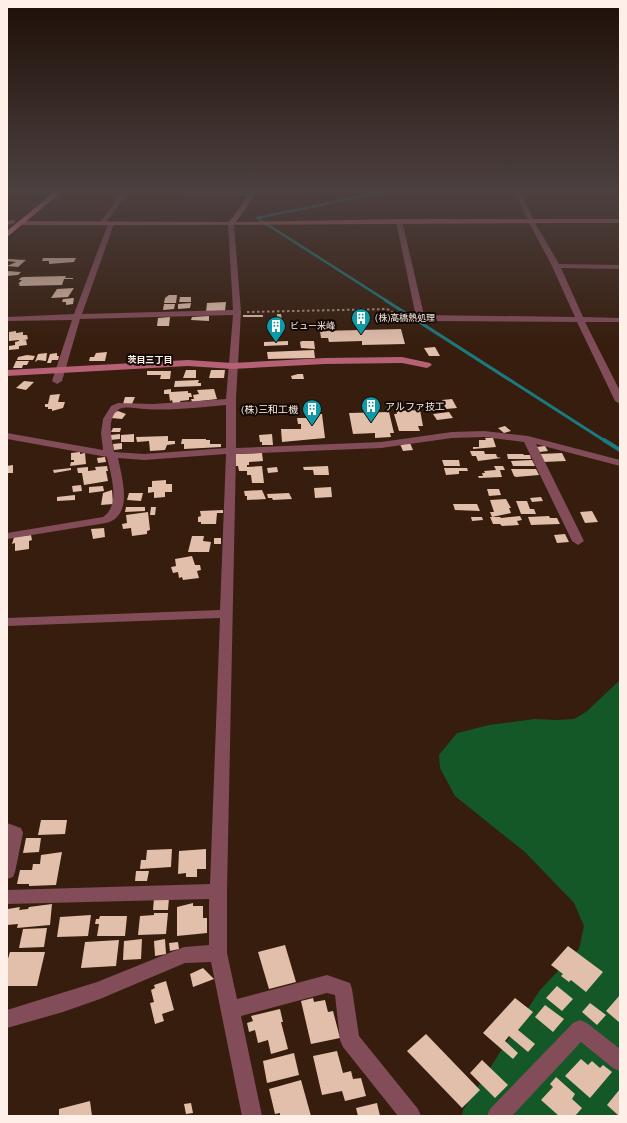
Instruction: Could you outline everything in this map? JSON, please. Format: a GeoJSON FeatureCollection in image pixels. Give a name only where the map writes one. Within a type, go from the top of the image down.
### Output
{"type":"FeatureCollection","features":[{"type":"Feature","properties":{"kind":"street"},"geometry":{"type":"LineString","coordinates":[[57,381],[100,242]]}},
{"type":"Feature","properties":{"kind":"street"},"geometry":{"type":"LineString","coordinates":[[232,242],[236,312],[232,366],[227,614],[218,891],[218,953],[252,1116]]}},
{"type":"Feature","properties":{"kind":"street"},"geometry":{"type":"LineString","coordinates":[[404,242],[420,317],[430,319],[620,320]]}},
{"type":"Feature","properties":{"kind":"street"},"geometry":{"type":"LineString","coordinates":[[543,242],[556,266],[580,320],[620,401]]}},
{"type":"Feature","properties":{"kind":"street"},"geometry":{"type":"LineString","coordinates":[[556,266],[620,267]]}},
{"type":"Feature","properties":{"kind":"street"},"geometry":{"type":"LineString","coordinates":[[7,319],[236,312]]}},
{"type":"Feature","properties":{"kind":"street"},"geometry":{"type":"LineString","coordinates":[[7,373],[188,363],[232,366],[402,360],[427,364]]}},
{"type":"Feature","properties":{"kind":"street"},"geometry":{"type":"LineString","coordinates":[[7,536],[112,518],[117,511],[119,501],[106,422],[116,407],[121,405],[161,407],[231,402]]}},
{"type":"Feature","properties":{"kind":"street"},"geometry":{"type":"LineString","coordinates":[[7,436],[111,454],[144,457],[381,445],[452,435],[484,434],[528,439],[620,463]]}},
{"type":"Feature","properties":{"kind":"street"},"geometry":{"type":"LineString","coordinates":[[528,439],[578,541]]}},
{"type":"Feature","properties":{"kind":"street"},"geometry":{"type":"LineString","coordinates":[[7,622],[227,614]]}},
{"type":"Feature","properties":{"kind":"street"},"geometry":{"type":"LineString","coordinates":[[7,829],[15,833],[7,872]]}},
{"type":"Feature","properties":{"kind":"street"},"geometry":{"type":"LineString","coordinates":[[7,897],[218,891]]}},
{"type":"Feature","properties":{"kind":"street"},"geometry":{"type":"LineString","coordinates":[[7,1019],[63,1003],[100,990],[184,955],[218,953]]}},
{"type":"Feature","properties":{"kind":"street"},"geometry":{"type":"LineString","coordinates":[[230,1010],[327,984],[344,989],[350,1040],[411,1116]]}},
{"type":"Feature","properties":{"kind":"street"},"geometry":{"type":"LineString","coordinates":[[503,1114],[580,1029],[620,1061]]}},
{"type":"Feature","properties":{"kind":"path"},"geometry":{"type":"LineString","coordinates":[[236,312],[387,309],[408,321],[420,317]]}},
{"type":"Feature","properties":{"kind":"green space"},"geometry":{"type":"Polygon","coordinates":[[[620,680],[620,1116],[462,1116],[463,1110],[540,990],[579,949],[584,926],[574,903],[526,853],[455,796],[440,768],[439,755],[457,733],[489,725],[535,719],[574,719],[586,712],[620,680]]]}},
{"type":"Feature","properties":{"kind":"building"},"geometry":{"type":"Polygon","coordinates":[[[43,258],[76,258],[74,262],[49,264],[49,261],[42,261],[43,258]]]}},
{"type":"Feature","properties":{"kind":"building"},"geometry":{"type":"Polygon","coordinates":[[[7,259],[26,260],[18,267],[7,266],[16,262],[7,261],[7,259]]]}},
{"type":"Feature","properties":{"kind":"building"},"geometry":{"type":"Polygon","coordinates":[[[7,271],[21,272],[18,275],[7,276],[7,271]]]}},
{"type":"Feature","properties":{"kind":"building"},"geometry":{"type":"Polygon","coordinates":[[[66,276],[65,278],[73,279],[64,279],[62,285],[19,286],[20,284],[18,284],[22,280],[19,280],[20,278],[23,277],[66,276]]]}},
{"type":"Feature","properties":{"kind":"building"},"geometry":{"type":"Polygon","coordinates":[[[74,288],[68,297],[51,298],[57,289],[74,288]]]}},
{"type":"Feature","properties":{"kind":"building"},"geometry":{"type":"Polygon","coordinates":[[[169,295],[177,295],[176,303],[164,303],[165,298],[169,295]]]}},
{"type":"Feature","properties":{"kind":"building"},"geometry":{"type":"Polygon","coordinates":[[[180,297],[191,297],[191,302],[179,302],[180,297]]]}},
{"type":"Feature","properties":{"kind":"building"},"geometry":{"type":"Polygon","coordinates":[[[74,298],[73,304],[66,305],[66,302],[62,302],[63,299],[74,298]]]}},
{"type":"Feature","properties":{"kind":"building"},"geometry":{"type":"Polygon","coordinates":[[[226,302],[225,311],[206,312],[207,303],[226,302]]]}},
{"type":"Feature","properties":{"kind":"building"},"geometry":{"type":"Polygon","coordinates":[[[191,303],[190,308],[178,309],[178,304],[191,303]]]}},
{"type":"Feature","properties":{"kind":"building"},"geometry":{"type":"Polygon","coordinates":[[[164,304],[175,304],[174,309],[163,310],[164,304]]]}},
{"type":"Feature","properties":{"kind":"building"},"geometry":{"type":"Polygon","coordinates":[[[277,314],[281,314],[282,321],[280,323],[282,323],[282,327],[272,327],[272,322],[270,322],[271,318],[277,318],[277,314]]]}},
{"type":"Feature","properties":{"kind":"building"},"geometry":{"type":"Polygon","coordinates":[[[243,315],[263,315],[263,317],[243,317],[243,315]]]}},
{"type":"Feature","properties":{"kind":"building"},"geometry":{"type":"Polygon","coordinates":[[[209,316],[209,321],[191,320],[192,317],[209,316]]]}},
{"type":"Feature","properties":{"kind":"building"},"geometry":{"type":"Polygon","coordinates":[[[170,317],[169,326],[157,326],[158,318],[170,317]]]}},
{"type":"Feature","properties":{"kind":"building","name":"(株)高橋熱処理"},"geometry":{"type":"Polygon","coordinates":[[[401,329],[405,344],[362,345],[362,341],[329,342],[328,338],[321,338],[320,331],[401,329]]]}},
{"type":"Feature","properties":{"kind":"building"},"geometry":{"type":"Polygon","coordinates":[[[16,331],[16,333],[23,332],[23,335],[27,335],[28,339],[22,341],[26,340],[27,345],[19,346],[19,349],[9,350],[9,346],[15,345],[15,342],[19,341],[9,341],[9,332],[16,331]]]}},
{"type":"Feature","properties":{"kind":"building","name":"ビュー米峰"},"geometry":{"type":"Polygon","coordinates":[[[288,341],[288,345],[264,346],[264,342],[288,341]]]}},
{"type":"Feature","properties":{"kind":"building"},"geometry":{"type":"Polygon","coordinates":[[[314,341],[315,349],[301,348],[300,342],[314,341]]]}},
{"type":"Feature","properties":{"kind":"building"},"geometry":{"type":"Polygon","coordinates":[[[435,347],[440,356],[429,356],[424,348],[435,347]]]}},
{"type":"Feature","properties":{"kind":"building"},"geometry":{"type":"Polygon","coordinates":[[[314,350],[315,358],[268,359],[267,352],[314,350]]]}},
{"type":"Feature","properties":{"kind":"building"},"geometry":{"type":"Polygon","coordinates":[[[107,352],[105,361],[89,361],[90,357],[94,357],[96,353],[107,352]]]}},
{"type":"Feature","properties":{"kind":"building"},"geometry":{"type":"Polygon","coordinates":[[[47,353],[46,361],[38,360],[35,362],[38,354],[47,353]]]}},
{"type":"Feature","properties":{"kind":"building"},"geometry":{"type":"Polygon","coordinates":[[[57,353],[57,356],[59,356],[58,360],[52,360],[51,363],[47,363],[50,354],[57,353]]]}},
{"type":"Feature","properties":{"kind":"building"},"geometry":{"type":"Polygon","coordinates":[[[27,355],[35,356],[33,360],[17,360],[18,357],[27,355]]]}},
{"type":"Feature","properties":{"kind":"building"},"geometry":{"type":"Polygon","coordinates":[[[16,361],[29,361],[27,365],[23,365],[22,368],[13,368],[16,361]]]}},
{"type":"Feature","properties":{"kind":"building"},"geometry":{"type":"Polygon","coordinates":[[[186,370],[196,370],[196,378],[183,378],[186,370]]]}},
{"type":"Feature","properties":{"kind":"building"},"geometry":{"type":"Polygon","coordinates":[[[211,370],[225,370],[224,378],[209,378],[211,370]]]}},
{"type":"Feature","properties":{"kind":"building"},"geometry":{"type":"Polygon","coordinates":[[[147,371],[171,371],[170,379],[160,379],[161,375],[147,375],[147,371]]]}},
{"type":"Feature","properties":{"kind":"building"},"geometry":{"type":"Polygon","coordinates":[[[303,374],[304,379],[292,379],[291,376],[303,374]]]}},
{"type":"Feature","properties":{"kind":"building"},"geometry":{"type":"Polygon","coordinates":[[[199,380],[198,383],[201,383],[201,386],[174,387],[175,381],[199,380]]]}},
{"type":"Feature","properties":{"kind":"building"},"geometry":{"type":"Polygon","coordinates":[[[24,381],[34,382],[26,390],[16,388],[24,381]]]}},
{"type":"Feature","properties":{"kind":"building"},"geometry":{"type":"Polygon","coordinates":[[[171,389],[171,392],[188,391],[188,393],[191,393],[192,397],[189,397],[189,400],[180,401],[181,404],[173,404],[172,400],[170,401],[169,394],[164,394],[164,390],[171,389]]]}},
{"type":"Feature","properties":{"kind":"building"},"geometry":{"type":"Polygon","coordinates":[[[214,389],[217,399],[192,402],[191,399],[194,399],[193,395],[199,394],[197,390],[214,389]]]}},
{"type":"Feature","properties":{"kind":"building"},"geometry":{"type":"Polygon","coordinates":[[[60,394],[58,402],[65,402],[63,408],[52,411],[52,409],[45,407],[45,404],[48,404],[50,395],[60,394]]]}},
{"type":"Feature","properties":{"kind":"building"},"geometry":{"type":"Polygon","coordinates":[[[125,397],[135,397],[132,404],[123,404],[125,397]]]}},
{"type":"Feature","properties":{"kind":"building"},"geometry":{"type":"Polygon","coordinates":[[[452,399],[457,408],[446,409],[442,400],[452,399]]]}},
{"type":"Feature","properties":{"kind":"building"},"geometry":{"type":"Polygon","coordinates":[[[420,410],[423,426],[418,426],[420,431],[399,431],[394,414],[397,414],[396,411],[420,410]]]}},
{"type":"Feature","properties":{"kind":"building"},"geometry":{"type":"Polygon","coordinates":[[[118,411],[126,414],[122,419],[111,418],[115,412],[118,411]]]}},
{"type":"Feature","properties":{"kind":"building","name":"アルファ技工"},"geometry":{"type":"Polygon","coordinates":[[[389,412],[394,433],[390,433],[391,437],[375,438],[375,433],[353,434],[349,413],[389,412]]]}},
{"type":"Feature","properties":{"kind":"building"},"geometry":{"type":"Polygon","coordinates":[[[449,412],[453,418],[437,420],[433,414],[449,412]]]}},
{"type":"Feature","properties":{"kind":"building","name":"(株)三和工機"},"geometry":{"type":"Polygon","coordinates":[[[314,414],[322,414],[325,438],[282,442],[281,429],[301,429],[301,424],[298,424],[297,418],[310,418],[314,414]]]}},
{"type":"Feature","properties":{"kind":"building"},"geometry":{"type":"Polygon","coordinates":[[[505,426],[511,431],[504,433],[498,428],[505,426]]]}},
{"type":"Feature","properties":{"kind":"building"},"geometry":{"type":"Polygon","coordinates":[[[113,428],[121,428],[120,432],[111,432],[113,428]]]}},
{"type":"Feature","properties":{"kind":"building"},"geometry":{"type":"Polygon","coordinates":[[[120,434],[120,439],[110,440],[111,435],[120,434]]]}},
{"type":"Feature","properties":{"kind":"building"},"geometry":{"type":"Polygon","coordinates":[[[134,434],[134,442],[121,442],[121,435],[134,434]]]}},
{"type":"Feature","properties":{"kind":"building"},"geometry":{"type":"Polygon","coordinates":[[[272,434],[273,445],[262,445],[259,435],[272,434]]]}},
{"type":"Feature","properties":{"kind":"building"},"geometry":{"type":"Polygon","coordinates":[[[168,436],[168,441],[175,441],[175,444],[167,445],[165,450],[150,451],[149,441],[137,442],[136,437],[168,436]]]}},
{"type":"Feature","properties":{"kind":"building"},"geometry":{"type":"Polygon","coordinates":[[[485,438],[493,438],[496,447],[473,449],[473,447],[479,447],[479,440],[486,440],[485,438]]]}},
{"type":"Feature","properties":{"kind":"building"},"geometry":{"type":"Polygon","coordinates":[[[182,439],[206,439],[210,440],[210,444],[221,444],[221,447],[184,449],[184,444],[181,444],[182,439]]]}},
{"type":"Feature","properties":{"kind":"building"},"geometry":{"type":"Polygon","coordinates":[[[122,443],[122,449],[114,450],[113,444],[122,443]]]}},
{"type":"Feature","properties":{"kind":"building"},"geometry":{"type":"Polygon","coordinates":[[[410,443],[413,450],[403,451],[400,444],[410,443]]]}},
{"type":"Feature","properties":{"kind":"building"},"geometry":{"type":"Polygon","coordinates":[[[545,446],[548,451],[539,452],[536,447],[545,446]]]}},
{"type":"Feature","properties":{"kind":"building"},"geometry":{"type":"Polygon","coordinates":[[[470,451],[484,451],[485,454],[496,454],[497,457],[501,458],[478,461],[476,456],[472,456],[470,451]]]}},
{"type":"Feature","properties":{"kind":"building"},"geometry":{"type":"Polygon","coordinates":[[[80,452],[80,454],[85,453],[86,464],[70,466],[71,462],[74,462],[74,460],[71,460],[71,453],[80,452]]]}},
{"type":"Feature","properties":{"kind":"building"},"geometry":{"type":"Polygon","coordinates":[[[262,453],[263,461],[249,462],[247,467],[262,466],[264,483],[252,483],[251,475],[247,475],[247,471],[239,471],[238,466],[236,466],[235,454],[262,453]]]}},
{"type":"Feature","properties":{"kind":"building"},"geometry":{"type":"Polygon","coordinates":[[[562,453],[566,461],[543,462],[540,454],[562,453]]]}},
{"type":"Feature","properties":{"kind":"building"},"geometry":{"type":"Polygon","coordinates":[[[507,454],[530,455],[531,459],[508,459],[507,454]]]}},
{"type":"Feature","properties":{"kind":"building"},"geometry":{"type":"Polygon","coordinates":[[[105,457],[106,462],[98,463],[97,458],[105,457]]]}},
{"type":"Feature","properties":{"kind":"building"},"geometry":{"type":"Polygon","coordinates":[[[442,460],[459,460],[460,466],[444,466],[442,460]]]}},
{"type":"Feature","properties":{"kind":"building"},"geometry":{"type":"Polygon","coordinates":[[[532,460],[535,466],[513,466],[511,461],[532,460]]]}},
{"type":"Feature","properties":{"kind":"building"},"geometry":{"type":"Polygon","coordinates":[[[13,465],[13,473],[7,473],[7,466],[13,465]]]}},
{"type":"Feature","properties":{"kind":"building"},"geometry":{"type":"Polygon","coordinates":[[[107,466],[108,471],[106,471],[108,481],[84,485],[82,473],[78,473],[77,468],[88,467],[88,471],[96,470],[95,467],[107,466]]]}},
{"type":"Feature","properties":{"kind":"building"},"geometry":{"type":"Polygon","coordinates":[[[328,466],[329,475],[314,475],[313,470],[304,470],[303,467],[328,466]]]}},
{"type":"Feature","properties":{"kind":"building"},"geometry":{"type":"Polygon","coordinates":[[[494,466],[503,466],[505,470],[500,470],[502,477],[479,478],[478,476],[483,476],[482,473],[485,473],[484,471],[496,470],[494,466]]]}},
{"type":"Feature","properties":{"kind":"building"},"geometry":{"type":"Polygon","coordinates":[[[277,467],[278,472],[268,473],[267,468],[277,467]]]}},
{"type":"Feature","properties":{"kind":"building"},"geometry":{"type":"Polygon","coordinates":[[[71,468],[71,470],[54,473],[53,470],[71,468]]]}},
{"type":"Feature","properties":{"kind":"building"},"geometry":{"type":"Polygon","coordinates":[[[444,468],[467,468],[468,471],[459,471],[459,474],[446,475],[444,468]]]}},
{"type":"Feature","properties":{"kind":"building"},"geometry":{"type":"Polygon","coordinates":[[[511,469],[536,469],[539,475],[516,477],[511,469]]]}},
{"type":"Feature","properties":{"kind":"building"},"geometry":{"type":"Polygon","coordinates":[[[166,480],[166,484],[172,484],[172,492],[165,492],[165,497],[154,498],[154,492],[148,493],[148,487],[152,487],[152,481],[166,480]]]}},
{"type":"Feature","properties":{"kind":"building"},"geometry":{"type":"Polygon","coordinates":[[[81,485],[82,491],[73,492],[72,486],[81,485]]]}},
{"type":"Feature","properties":{"kind":"building"},"geometry":{"type":"Polygon","coordinates":[[[103,486],[104,491],[89,493],[89,487],[103,486]]]}},
{"type":"Feature","properties":{"kind":"building"},"geometry":{"type":"Polygon","coordinates":[[[331,487],[332,497],[315,498],[314,488],[331,487]]]}},
{"type":"Feature","properties":{"kind":"building"},"geometry":{"type":"Polygon","coordinates":[[[487,489],[499,489],[501,495],[489,496],[487,489]]]}},
{"type":"Feature","properties":{"kind":"building"},"geometry":{"type":"Polygon","coordinates":[[[112,490],[113,504],[101,505],[103,493],[112,490]]]}},
{"type":"Feature","properties":{"kind":"building"},"geometry":{"type":"Polygon","coordinates":[[[262,490],[266,499],[247,500],[247,496],[245,496],[244,491],[262,490]]]}},
{"type":"Feature","properties":{"kind":"building"},"geometry":{"type":"Polygon","coordinates":[[[129,493],[143,493],[141,501],[127,500],[129,493]]]}},
{"type":"Feature","properties":{"kind":"building"},"geometry":{"type":"Polygon","coordinates":[[[289,493],[292,499],[273,500],[272,498],[268,498],[267,494],[289,493]]]}},
{"type":"Feature","properties":{"kind":"building"},"geometry":{"type":"Polygon","coordinates":[[[75,495],[75,500],[57,501],[57,497],[75,495]]]}},
{"type":"Feature","properties":{"kind":"building"},"geometry":{"type":"Polygon","coordinates":[[[541,497],[543,501],[532,502],[530,498],[541,497]]]}},
{"type":"Feature","properties":{"kind":"building"},"geometry":{"type":"Polygon","coordinates":[[[506,499],[511,508],[509,508],[511,513],[492,517],[490,512],[494,512],[490,500],[506,499]]]}},
{"type":"Feature","properties":{"kind":"building"},"geometry":{"type":"Polygon","coordinates":[[[516,501],[527,501],[530,509],[534,509],[536,514],[521,514],[516,501]]]}},
{"type":"Feature","properties":{"kind":"building"},"geometry":{"type":"Polygon","coordinates":[[[453,504],[477,504],[480,511],[455,510],[453,504]]]}},
{"type":"Feature","properties":{"kind":"building"},"geometry":{"type":"Polygon","coordinates":[[[126,507],[145,507],[145,511],[125,512],[126,507]]]}},
{"type":"Feature","properties":{"kind":"building"},"geometry":{"type":"Polygon","coordinates":[[[151,507],[156,507],[155,515],[150,515],[151,507]]]}},
{"type":"Feature","properties":{"kind":"building"},"geometry":{"type":"Polygon","coordinates":[[[223,510],[223,513],[217,513],[216,524],[201,524],[201,522],[198,522],[198,517],[201,516],[200,511],[223,510]]]}},
{"type":"Feature","properties":{"kind":"building"},"geometry":{"type":"Polygon","coordinates":[[[592,511],[598,522],[585,523],[580,512],[592,511]]]}},
{"type":"Feature","properties":{"kind":"building"},"geometry":{"type":"Polygon","coordinates":[[[148,512],[150,530],[147,531],[147,534],[132,536],[131,528],[123,529],[122,524],[127,523],[126,515],[148,512]]]}},
{"type":"Feature","properties":{"kind":"building"},"geometry":{"type":"Polygon","coordinates":[[[520,516],[522,520],[517,521],[519,525],[502,526],[500,524],[493,524],[490,517],[501,518],[520,516]]]}},
{"type":"Feature","properties":{"kind":"building"},"geometry":{"type":"Polygon","coordinates":[[[549,516],[550,518],[557,518],[560,524],[531,525],[528,517],[549,516]]]}},
{"type":"Feature","properties":{"kind":"building"},"geometry":{"type":"Polygon","coordinates":[[[471,517],[482,517],[483,520],[472,521],[471,517]]]}},
{"type":"Feature","properties":{"kind":"building"},"geometry":{"type":"Polygon","coordinates":[[[104,528],[105,537],[93,539],[91,529],[104,528]]]}},
{"type":"Feature","properties":{"kind":"building"},"geometry":{"type":"Polygon","coordinates":[[[565,534],[569,542],[557,543],[554,535],[565,534]]]}},
{"type":"Feature","properties":{"kind":"building"},"geometry":{"type":"Polygon","coordinates":[[[31,535],[32,540],[29,541],[29,549],[15,551],[15,543],[12,544],[14,537],[31,535]]]}},
{"type":"Feature","properties":{"kind":"building"},"geometry":{"type":"Polygon","coordinates":[[[192,536],[204,536],[203,541],[211,542],[209,552],[188,552],[192,536]]]}},
{"type":"Feature","properties":{"kind":"building"},"geometry":{"type":"Polygon","coordinates":[[[214,538],[221,538],[221,544],[214,544],[214,538]]]}},
{"type":"Feature","properties":{"kind":"building"},"geometry":{"type":"Polygon","coordinates":[[[192,556],[195,565],[200,565],[201,570],[197,571],[199,578],[183,580],[182,577],[179,578],[178,572],[173,573],[171,567],[176,566],[175,559],[192,556]]]}},
{"type":"Feature","properties":{"kind":"building"},"geometry":{"type":"Polygon","coordinates":[[[41,820],[67,820],[65,834],[38,835],[41,820]]]}},
{"type":"Feature","properties":{"kind":"building"},"geometry":{"type":"Polygon","coordinates":[[[26,838],[41,838],[39,852],[23,853],[26,838]]]}},
{"type":"Feature","properties":{"kind":"building"},"geometry":{"type":"Polygon","coordinates":[[[172,849],[171,867],[140,869],[141,860],[146,860],[147,850],[172,849]]]}},
{"type":"Feature","properties":{"kind":"building"},"geometry":{"type":"Polygon","coordinates":[[[206,849],[206,869],[197,869],[197,877],[186,877],[186,873],[178,874],[179,851],[206,849]]]}},
{"type":"Feature","properties":{"kind":"building"},"geometry":{"type":"Polygon","coordinates":[[[62,852],[56,885],[29,886],[29,884],[17,884],[20,870],[32,870],[33,864],[40,864],[41,855],[62,852]]]}},
{"type":"Feature","properties":{"kind":"building"},"geometry":{"type":"Polygon","coordinates":[[[136,871],[149,871],[147,881],[135,881],[136,871]]]}},
{"type":"Feature","properties":{"kind":"building"},"geometry":{"type":"Polygon","coordinates":[[[154,898],[169,898],[168,910],[153,910],[154,898]]]}},
{"type":"Feature","properties":{"kind":"building"},"geometry":{"type":"Polygon","coordinates":[[[193,903],[193,906],[203,906],[203,918],[207,918],[207,933],[177,936],[177,907],[193,903]]]}},
{"type":"Feature","properties":{"kind":"building"},"geometry":{"type":"Polygon","coordinates":[[[52,904],[50,925],[17,928],[18,924],[7,925],[8,909],[20,907],[19,910],[28,909],[29,907],[52,904]]]}},
{"type":"Feature","properties":{"kind":"building"},"geometry":{"type":"Polygon","coordinates":[[[154,913],[168,913],[166,934],[138,935],[140,916],[154,915],[154,913]]]}},
{"type":"Feature","properties":{"kind":"building"},"geometry":{"type":"Polygon","coordinates":[[[91,915],[88,936],[57,937],[60,917],[91,915]]]}},
{"type":"Feature","properties":{"kind":"building"},"geometry":{"type":"Polygon","coordinates":[[[100,916],[127,916],[125,936],[97,936],[99,924],[95,924],[96,919],[99,919],[100,916]]]}},
{"type":"Feature","properties":{"kind":"building"},"geometry":{"type":"Polygon","coordinates":[[[47,928],[44,947],[19,948],[23,929],[47,928]]]}},
{"type":"Feature","properties":{"kind":"building"},"geometry":{"type":"Polygon","coordinates":[[[142,939],[141,959],[123,960],[124,941],[142,939]]]}},
{"type":"Feature","properties":{"kind":"building"},"geometry":{"type":"Polygon","coordinates":[[[165,939],[166,954],[155,956],[154,941],[165,939]]]}},
{"type":"Feature","properties":{"kind":"building"},"geometry":{"type":"Polygon","coordinates":[[[119,940],[116,966],[81,968],[85,942],[119,940]]]}},
{"type":"Feature","properties":{"kind":"building"},"geometry":{"type":"Polygon","coordinates":[[[178,942],[179,949],[170,951],[169,943],[178,942]]]}},
{"type":"Feature","properties":{"kind":"building"},"geometry":{"type":"Polygon","coordinates":[[[285,945],[296,982],[269,989],[258,952],[285,945]]]}},
{"type":"Feature","properties":{"kind":"building"},"geometry":{"type":"Polygon","coordinates":[[[568,946],[603,972],[586,992],[571,980],[569,982],[561,976],[563,974],[551,965],[568,946]]]}},
{"type":"Feature","properties":{"kind":"building"},"geometry":{"type":"Polygon","coordinates":[[[10,952],[45,952],[37,986],[7,986],[7,962],[10,952]]]}},
{"type":"Feature","properties":{"kind":"building"},"geometry":{"type":"Polygon","coordinates":[[[203,968],[214,979],[193,987],[190,974],[203,968]]]}},
{"type":"Feature","properties":{"kind":"building"},"geometry":{"type":"Polygon","coordinates":[[[166,981],[174,1010],[162,1014],[164,1021],[155,1024],[150,1003],[154,1002],[151,990],[155,988],[154,985],[166,981]]]}},
{"type":"Feature","properties":{"kind":"building"},"geometry":{"type":"Polygon","coordinates":[[[557,986],[573,999],[562,1011],[546,998],[557,986]]]}},
{"type":"Feature","properties":{"kind":"building"},"geometry":{"type":"Polygon","coordinates":[[[620,995],[620,1023],[606,1011],[620,995]]]}},
{"type":"Feature","properties":{"kind":"building"},"geometry":{"type":"Polygon","coordinates":[[[313,998],[314,1002],[325,1000],[328,1012],[333,1011],[340,1038],[311,1044],[301,1001],[313,998]]]}},
{"type":"Feature","properties":{"kind":"building"},"geometry":{"type":"Polygon","coordinates":[[[515,998],[533,1012],[518,1030],[535,1044],[528,1052],[509,1036],[505,1041],[518,1053],[513,1059],[483,1033],[515,998]]]}},
{"type":"Feature","properties":{"kind":"building"},"geometry":{"type":"Polygon","coordinates":[[[590,1003],[606,1015],[597,1025],[582,1012],[590,1003]]]}},
{"type":"Feature","properties":{"kind":"building"},"geometry":{"type":"Polygon","coordinates":[[[545,1005],[564,1019],[553,1032],[535,1017],[545,1005]]]}},
{"type":"Feature","properties":{"kind":"building"},"geometry":{"type":"Polygon","coordinates":[[[280,1009],[283,1022],[281,1022],[288,1049],[271,1054],[268,1040],[258,1043],[255,1030],[249,1032],[247,1023],[253,1021],[251,1016],[280,1009]]]}},
{"type":"Feature","properties":{"kind":"building"},"geometry":{"type":"Polygon","coordinates":[[[426,1034],[480,1090],[462,1108],[407,1051],[426,1034]]]}},
{"type":"Feature","properties":{"kind":"building"},"geometry":{"type":"Polygon","coordinates":[[[337,1051],[343,1073],[351,1071],[353,1079],[361,1078],[366,1096],[345,1101],[342,1091],[322,1095],[313,1056],[337,1051]]]}},
{"type":"Feature","properties":{"kind":"building"},"geometry":{"type":"Polygon","coordinates":[[[294,1053],[299,1075],[267,1083],[263,1061],[294,1053]]]}},
{"type":"Feature","properties":{"kind":"building"},"geometry":{"type":"Polygon","coordinates":[[[581,1059],[588,1065],[592,1061],[600,1068],[603,1065],[612,1072],[590,1098],[565,1076],[581,1059]]]}},
{"type":"Feature","properties":{"kind":"building"},"geometry":{"type":"Polygon","coordinates":[[[482,1060],[508,1085],[495,1098],[470,1073],[482,1060]]]}},
{"type":"Feature","properties":{"kind":"building"},"geometry":{"type":"Polygon","coordinates":[[[556,1077],[575,1094],[572,1099],[582,1108],[575,1116],[559,1116],[541,1100],[553,1087],[550,1084],[556,1077]]]}},
{"type":"Feature","properties":{"kind":"building"},"geometry":{"type":"Polygon","coordinates":[[[301,1080],[311,1116],[280,1116],[280,1113],[275,1114],[269,1089],[301,1080]]]}},
{"type":"Feature","properties":{"kind":"building"},"geometry":{"type":"Polygon","coordinates":[[[620,1089],[620,1116],[619,1116],[607,1105],[620,1089]]]}},
{"type":"Feature","properties":{"kind":"building"},"geometry":{"type":"Polygon","coordinates":[[[90,1101],[92,1116],[59,1116],[59,1109],[90,1101]]]}},
{"type":"Feature","properties":{"kind":"building"},"geometry":{"type":"Polygon","coordinates":[[[191,1103],[193,1113],[186,1114],[184,1104],[191,1103]]]}},
{"type":"Feature","properties":{"kind":"building"},"geometry":{"type":"Polygon","coordinates":[[[377,1103],[380,1116],[358,1116],[356,1108],[377,1103]]]}},
{"type":"Feature","properties":{"kind":"waterway"},"geometry":{"type":"LineString","coordinates":[[295,242],[387,301]]}},
{"type":"Feature","properties":{"kind":"waterway"},"geometry":{"type":"LineString","coordinates":[[385,300],[605,441]]}},
{"type":"Feature","properties":{"kind":"waterway"},"geometry":{"type":"LineString","coordinates":[[604,440],[620,450]]}},
{"type":"Feature","properties":{"kind":"place","name":"(株)高橋熱処理"},"geometry":{"type":"Point","coordinates":[361,335]}},
{"type":"Feature","properties":{"kind":"place","name":"ビュー米峰"},"geometry":{"type":"Point","coordinates":[276,343]}},
{"type":"Feature","properties":{"kind":"place","name":"アルファ技工"},"geometry":{"type":"Point","coordinates":[371,423]}},
{"type":"Feature","properties":{"kind":"place","name":"(株)三和工機"},"geometry":{"type":"Point","coordinates":[312,426]}},
{"type":"Feature","properties":{"kind":"district","name":"茨目三丁目"},"geometry":{"type":"Point","coordinates":[150,360]}}]}
